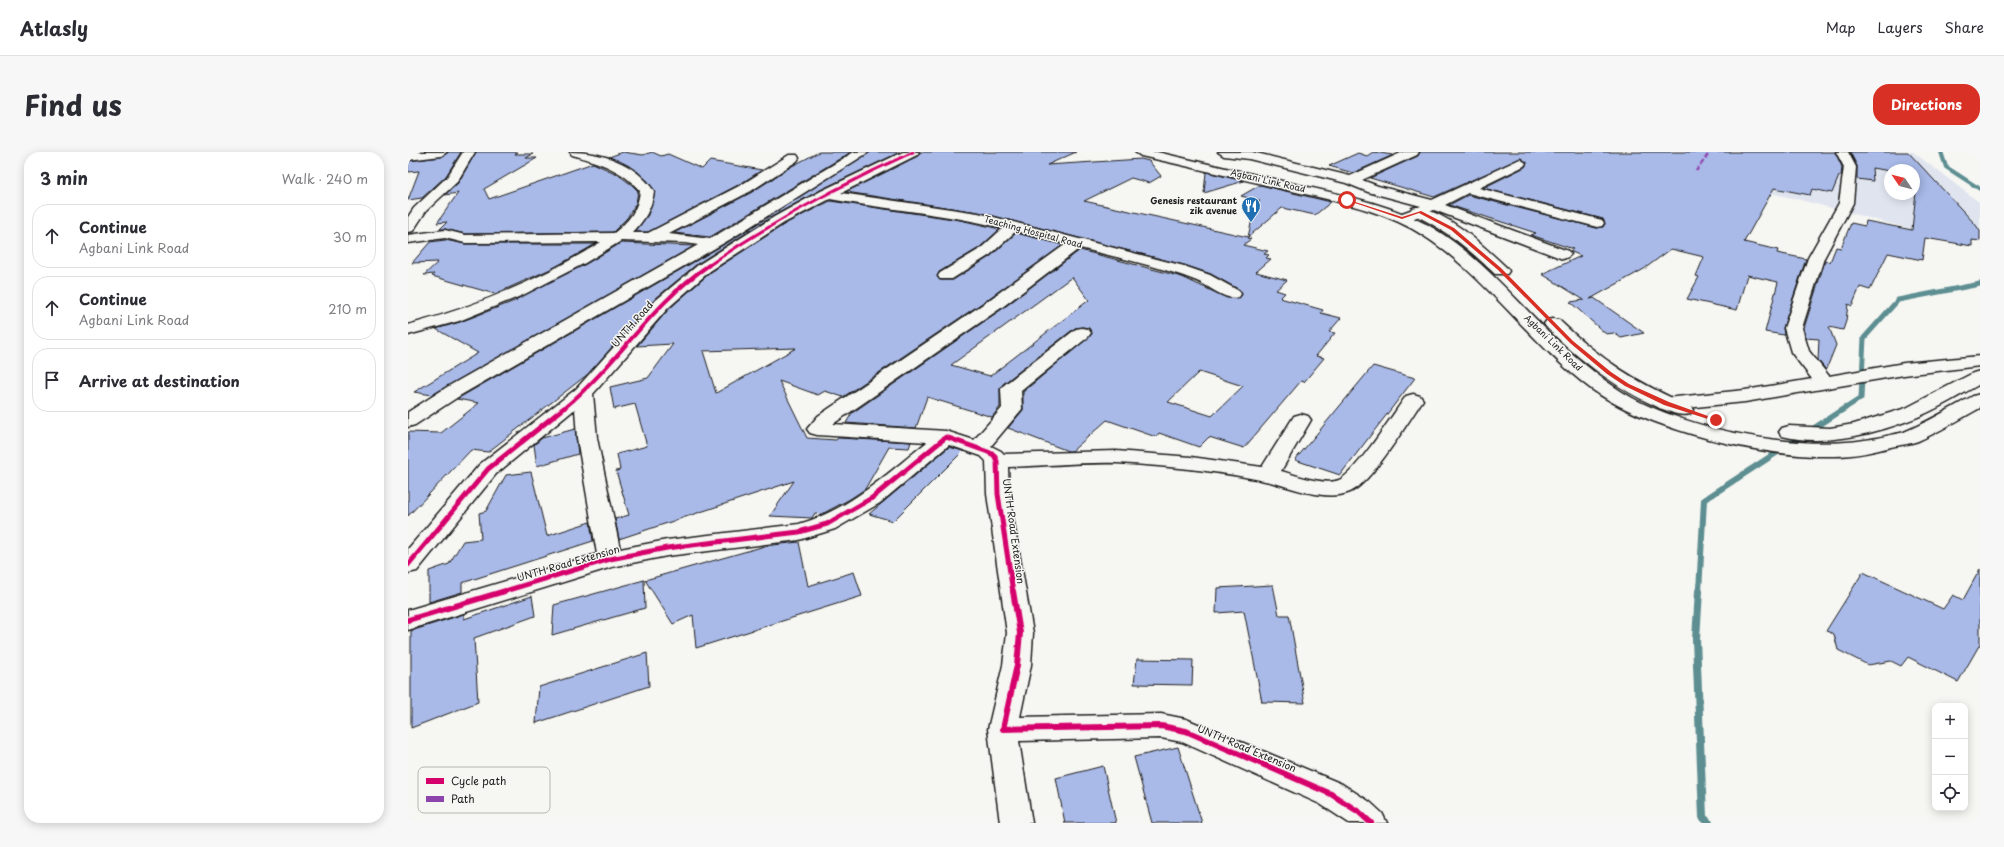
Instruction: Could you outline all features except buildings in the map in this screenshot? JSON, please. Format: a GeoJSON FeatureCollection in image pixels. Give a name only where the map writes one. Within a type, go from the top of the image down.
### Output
{"type":"FeatureCollection","features":[{"type":"Feature","properties":{"kind":"street"},"geometry":{"type":"LineString","coordinates":[[408,156],[441,152]]}},
{"type":"Feature","properties":{"kind":"street"},"geometry":{"type":"LineString","coordinates":[[408,228],[415,208],[452,179],[469,152]]}},
{"type":"Feature","properties":{"kind":"street"},"geometry":{"type":"LineString","coordinates":[[408,330],[453,316],[507,296],[548,277],[619,237],[640,215],[646,202],[646,191],[638,180],[624,169],[604,160],[576,152]]}},
{"type":"Feature","properties":{"kind":"street"},"geometry":{"type":"LineString","coordinates":[[408,421],[454,391],[579,321],[748,222],[863,152]]}},
{"type":"Feature","properties":{"kind":"street","name":"UNTH Road"},"geometry":{"type":"LineString","coordinates":[[408,565],[488,469],[583,393],[662,304],[704,268],[738,245],[826,194],[913,152]]}},
{"type":"Feature","properties":{"kind":"street","name":"Agbani Link Road"},"geometry":{"type":"LineString","coordinates":[[1141,152],[1347,200],[1402,218],[1429,232],[1471,264],[1574,366],[1614,394],[1636,407],[1669,420],[1722,436],[1769,444],[1857,430],[1913,412],[1980,377]]}},
{"type":"Feature","properties":{"kind":"street","name":"Agbani Link Road"},"geometry":{"type":"LineString","coordinates":[[1169,152],[1373,198],[1426,208],[1460,234],[1513,283]]}},
{"type":"Feature","properties":{"kind":"street"},"geometry":{"type":"LineString","coordinates":[[1224,152],[1249,155],[1351,180],[1426,208],[1563,254]]}},
{"type":"Feature","properties":{"kind":"street"},"geometry":{"type":"LineString","coordinates":[[1351,180],[1414,152]]}},
{"type":"Feature","properties":{"kind":"street"},"geometry":{"type":"LineString","coordinates":[[1825,383],[1800,352],[1793,328],[1816,258],[1846,203],[1850,167],[1842,152]]}},
{"type":"Feature","properties":{"kind":"street"},"geometry":{"type":"LineString","coordinates":[[648,238],[746,188],[793,158]]}},
{"type":"Feature","properties":{"kind":"street"},"geometry":{"type":"LineString","coordinates":[[1402,218],[1426,208],[1520,162]]}},
{"type":"Feature","properties":{"kind":"street"},"geometry":{"type":"LineString","coordinates":[[1466,189],[1597,223]]}},
{"type":"Feature","properties":{"kind":"street","name":"Teaching Hospital Road"},"geometry":{"type":"LineString","coordinates":[[826,194],[868,202],[955,212],[1012,226],[1076,244],[1178,269],[1204,278],[1233,294]]}},
{"type":"Feature","properties":{"kind":"street"},"geometry":{"type":"LineString","coordinates":[[946,276],[985,252],[1012,226]]}},
{"type":"Feature","properties":{"kind":"street"},"geometry":{"type":"LineString","coordinates":[[408,239],[445,234],[465,239],[619,237],[686,239],[710,243]]}},
{"type":"Feature","properties":{"kind":"street"},"geometry":{"type":"LineString","coordinates":[[1076,244],[995,304],[825,420],[817,429],[946,437],[987,454],[1116,457],[1191,463],[1268,475],[1322,488],[1344,487],[1361,473],[1413,400]]}},
{"type":"Feature","properties":{"kind":"street","name":"Agbani Link Road"},"geometry":{"type":"LineString","coordinates":[[1542,313],[1571,342],[1609,373],[1627,385],[1666,404],[1710,418],[1800,438],[1834,450],[1860,448],[1910,437],[1980,400]]}},
{"type":"Feature","properties":{"kind":"street"},"geometry":{"type":"LineString","coordinates":[[987,454],[1012,409],[1011,389],[1082,333]]}},
{"type":"Feature","properties":{"kind":"street"},"geometry":{"type":"LineString","coordinates":[[1666,404],[1745,396],[1912,368],[1980,361]]}},
{"type":"Feature","properties":{"kind":"street"},"geometry":{"type":"LineString","coordinates":[[583,393],[587,438],[610,559]]}},
{"type":"Feature","properties":{"kind":"street"},"geometry":{"type":"LineString","coordinates":[[1268,475],[1301,420]]}},
{"type":"Feature","properties":{"kind":"street","name":"UNTH Road Extension"},"geometry":{"type":"LineString","coordinates":[[408,620],[610,559],[667,548],[799,532],[827,524],[872,498],[946,437]]}},
{"type":"Feature","properties":{"kind":"street","name":"UNTH Road Extension"},"geometry":{"type":"LineString","coordinates":[[987,454],[998,494],[1020,633],[1017,665],[1004,729],[1161,726],[1186,731],[1331,794],[1360,812],[1371,823]]}},
{"type":"Feature","properties":{"kind":"street"},"geometry":{"type":"LineString","coordinates":[[1004,729],[1016,823]]}},
{"type":"Feature","properties":{"kind":"shaded area"},"geometry":{"type":"Polygon","coordinates":[[[1637,152],[1913,152],[1980,203],[1980,242],[1907,228],[1793,198],[1667,172],[1637,152]]]}},
{"type":"Feature","properties":{"kind":"waterway"},"geometry":{"type":"LineString","coordinates":[[1941,152],[1946,167],[1980,189]]}},
{"type":"Feature","properties":{"kind":"waterway"},"geometry":{"type":"LineString","coordinates":[[1844,409],[1861,398],[1864,338],[1898,300],[1980,284]]}},
{"type":"Feature","properties":{"kind":"waterway"},"geometry":{"type":"LineString","coordinates":[[1699,592],[1704,500],[1845,408]]}},
{"type":"Feature","properties":{"kind":"waterway"},"geometry":{"type":"LineString","coordinates":[[1699,591],[1696,639],[1703,817],[1709,823]]}},
{"type":"Feature","properties":{"kind":"marked path"},"geometry":{"type":"LineString","coordinates":[[1696,171],[1710,152]]}},
{"type":"Feature","properties":{"kind":"cycle path"},"geometry":{"type":"LineString","coordinates":[[408,565],[488,469],[583,393],[662,304],[704,268],[779,220],[882,166],[913,152]]}},
{"type":"Feature","properties":{"kind":"cycle path"},"geometry":{"type":"LineString","coordinates":[[408,620],[610,559],[667,548],[799,532],[827,524],[872,498],[946,437],[988,452],[994,455],[997,461],[998,494],[1020,633],[1017,665],[1003,729],[1161,726],[1186,731],[1331,794],[1359,812],[1371,823]]}},
{"type":"Feature","properties":{"kind":"place","name":"Genesis restaurant zik avenue"},"geometry":{"type":"Point","coordinates":[1251,223]}},
{"type":"Feature","properties":{"kind":"route"},"geometry":{"type":"LineString","coordinates":[[1347,200],[1371,206],[1402,218],[1419,212],[1452,229],[1460,234],[1499,269],[1571,342],[1595,363],[1627,385],[1666,404],[1716,420]]}}]}
